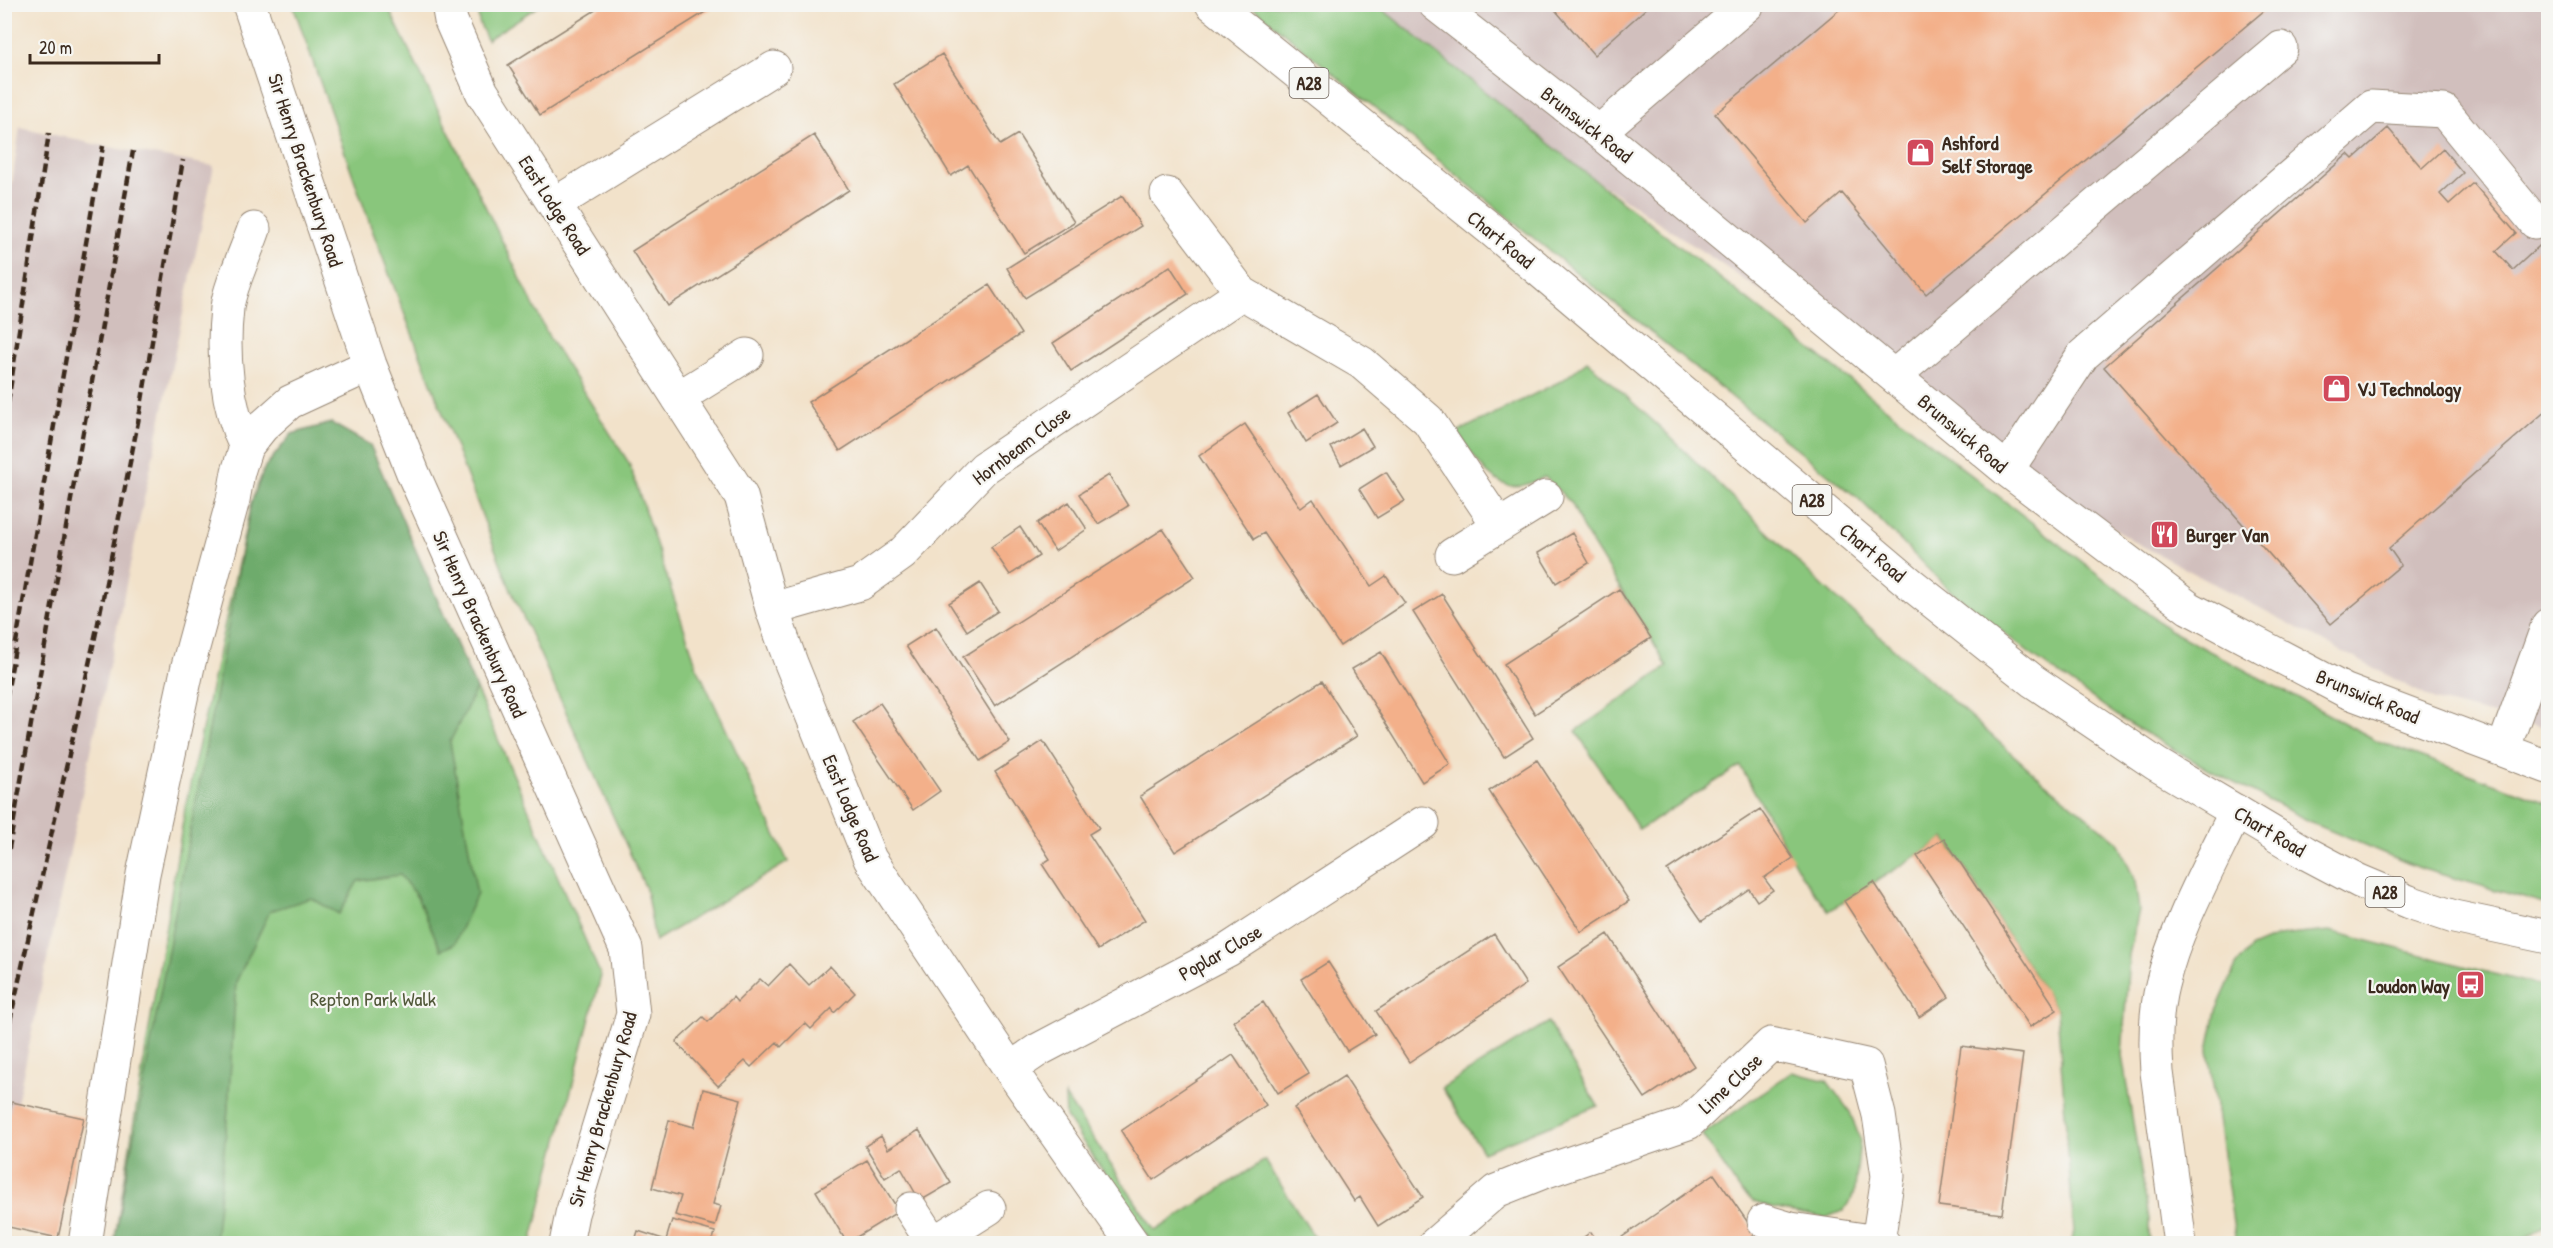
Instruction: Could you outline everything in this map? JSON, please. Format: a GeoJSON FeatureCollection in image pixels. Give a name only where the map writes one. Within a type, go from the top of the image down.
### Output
{"type":"FeatureCollection","features":[{"type":"Feature","properties":{"kind":"street","name":"Sir Henry Brackenbury Road"},"geometry":{"type":"LineString","coordinates":[[249,4],[370,365],[418,483],[626,949],[633,1014],[572,1214],[566,1244]]}},
{"type":"Feature","properties":{"kind":"street","name":"East Lodge Road"},"geometry":{"type":"LineString","coordinates":[[448,4],[451,21],[482,92],[741,496],[772,609],[791,663],[870,859],[1010,1069],[1132,1244]]}},
{"type":"Feature","properties":{"kind":"street","name":"Chart Road"},"geometry":{"type":"LineString","coordinates":[[1212,4],[1492,231],[1912,585],[2033,681],[2156,764],[2306,853],[2359,881],[2409,902],[2497,928],[2548,937]]}},
{"type":"Feature","properties":{"kind":"street","name":"Brunswick Road"},"geometry":{"type":"LineString","coordinates":[[1435,4],[1599,132],[2007,470],[2189,608],[2346,691],[2548,767]]}},
{"type":"Feature","properties":{"kind":"street"},"geometry":{"type":"LineString","coordinates":[[1599,132],[1748,4]]}},
{"type":"Feature","properties":{"kind":"street"},"geometry":{"type":"LineString","coordinates":[[1894,376],[2281,48]]}},
{"type":"Feature","properties":{"kind":"street"},"geometry":{"type":"LineString","coordinates":[[555,204],[774,68]]}},
{"type":"Feature","properties":{"kind":"street"},"geometry":{"type":"LineString","coordinates":[[2007,470],[2083,355],[2371,107],[2444,111],[2535,222]]}},
{"type":"Feature","properties":{"kind":"street"},"geometry":{"type":"LineString","coordinates":[[1167,194],[1242,293],[1362,363],[1428,420],[1498,526]]}},
{"type":"Feature","properties":{"kind":"street"},"geometry":{"type":"LineString","coordinates":[[246,447],[238,431],[229,401],[227,306],[254,229]]}},
{"type":"Feature","properties":{"kind":"street","name":"Hornbeam Close"},"geometry":{"type":"LineString","coordinates":[[772,609],[860,584],[902,554],[984,468],[1242,293]]}},
{"type":"Feature","properties":{"kind":"street"},"geometry":{"type":"LineString","coordinates":[[678,398],[747,355]]}},
{"type":"Feature","properties":{"kind":"street"},"geometry":{"type":"LineString","coordinates":[[85,1244],[143,874],[188,666],[246,447],[262,427],[290,402],[370,365]]}},
{"type":"Feature","properties":{"kind":"street"},"geometry":{"type":"LineString","coordinates":[[1452,555],[1546,497]]}},
{"type":"Feature","properties":{"kind":"street"},"geometry":{"type":"LineString","coordinates":[[2503,750],[2548,625]]}},
{"type":"Feature","properties":{"kind":"street"},"geometry":{"type":"LineString","coordinates":[[2180,1244],[2157,1072],[2155,1046],[2159,1003],[2174,945],[2236,811]]}},
{"type":"Feature","properties":{"kind":"street","name":"Poplar Close"},"geometry":{"type":"LineString","coordinates":[[1010,1069],[1038,1050],[1228,950],[1423,823]]}},
{"type":"Feature","properties":{"kind":"street","name":"Lime Close"},"geometry":{"type":"LineString","coordinates":[[1435,1244],[1496,1191],[1541,1173],[1688,1123],[1772,1044],[1866,1065],[1879,1115],[1888,1176],[1881,1243]]}},
{"type":"Feature","properties":{"kind":"street"},"geometry":{"type":"LineString","coordinates":[[911,1209],[933,1243],[989,1208]]}},
{"type":"Feature","properties":{"kind":"street"},"geometry":{"type":"LineString","coordinates":[[1764,1221],[1791,1229],[1881,1243]]}},
{"type":"Feature","properties":{"kind":"shaded area"},"geometry":{"type":"Polygon","coordinates":[[[1351,5],[2548,5],[2548,729],[2434,700],[2135,542],[1587,174],[1351,5]]]}},
{"type":"Feature","properties":{"kind":"shaded area"},"geometry":{"type":"Polygon","coordinates":[[[20,127],[103,146],[214,166],[5,1160],[4,240],[20,127]]]}},
{"type":"Feature","properties":{"kind":"green space"},"geometry":{"type":"Polygon","coordinates":[[[477,4],[540,5],[487,40],[479,22],[477,4]]]}},
{"type":"Feature","properties":{"kind":"green space"},"geometry":{"type":"Polygon","coordinates":[[[293,5],[387,5],[550,339],[629,463],[697,667],[788,862],[655,941],[646,889],[510,588],[371,227],[293,5]]]}},
{"type":"Feature","properties":{"kind":"green space"},"geometry":{"type":"Polygon","coordinates":[[[1250,5],[1377,5],[1587,174],[2168,629],[2378,741],[2548,803],[2548,905],[2419,868],[2317,825],[2213,772],[2125,721],[2029,653],[1946,587],[1859,499],[1521,228],[1250,5]]]}},
{"type":"Feature","properties":{"kind":"green space"},"geometry":{"type":"Polygon","coordinates":[[[1587,361],[1662,429],[1823,586],[2044,782],[2118,842],[2135,881],[2139,910],[2129,955],[2122,1056],[2149,1219],[2149,1243],[2071,1243],[2074,1232],[2057,1010],[1945,838],[1829,911],[1802,876],[1740,766],[1639,830],[1576,731],[1667,667],[1582,527],[1572,504],[1545,477],[1521,486],[1499,482],[1482,467],[1457,432],[1563,380],[1587,361]]]}},
{"type":"Feature","properties":{"kind":"green space","name":"Repton Park Walk"},"geometry":{"type":"Polygon","coordinates":[[[331,423],[370,445],[601,976],[531,1243],[114,1244],[185,808],[251,503],[265,467],[292,434],[331,423]]]}},
{"type":"Feature","properties":{"kind":"green space"},"geometry":{"type":"Polygon","coordinates":[[[331,423],[370,445],[476,689],[450,742],[477,894],[454,944],[441,950],[417,897],[400,875],[358,881],[339,914],[311,898],[270,911],[236,982],[228,1110],[215,1243],[114,1243],[251,503],[265,467],[292,434],[331,423]]]}},
{"type":"Feature","properties":{"kind":"green space"},"geometry":{"type":"Polygon","coordinates":[[[2330,931],[2548,988],[2548,1223],[2520,1243],[2236,1243],[2208,1050],[2216,1011],[2236,966],[2251,947],[2277,936],[2330,931]]]}},
{"type":"Feature","properties":{"kind":"green space"},"geometry":{"type":"Polygon","coordinates":[[[1548,1022],[1598,1106],[1483,1152],[1442,1088],[1548,1022]]]}},
{"type":"Feature","properties":{"kind":"green space"},"geometry":{"type":"Polygon","coordinates":[[[1792,1072],[1827,1081],[1850,1112],[1860,1139],[1855,1189],[1850,1203],[1842,1211],[1825,1218],[1772,1208],[1754,1202],[1739,1189],[1702,1135],[1792,1072]]]}},
{"type":"Feature","properties":{"kind":"green space"},"geometry":{"type":"Polygon","coordinates":[[[1065,1096],[1155,1231],[1265,1160],[1318,1243],[1152,1243],[1066,1117],[1065,1096]]]}},
{"type":"Feature","properties":{"kind":"building"},"geometry":{"type":"Polygon","coordinates":[[[605,4],[718,4],[540,115],[508,65],[605,4]]]}},
{"type":"Feature","properties":{"kind":"building"},"geometry":{"type":"Polygon","coordinates":[[[1550,4],[1651,4],[1594,55],[1550,4]]]}},
{"type":"Feature","properties":{"kind":"building","name":"Ashford Self Storage"},"geometry":{"type":"Polygon","coordinates":[[[1846,4],[2272,4],[1926,294],[1842,193],[1807,223],[1715,114],[1846,4]]]}},
{"type":"Feature","properties":{"kind":"building"},"geometry":{"type":"Polygon","coordinates":[[[942,54],[1000,145],[1018,134],[1074,222],[1024,253],[968,165],[951,176],[894,84],[942,54]]]}},
{"type":"Feature","properties":{"kind":"building","name":"VJ Technology"},"geometry":{"type":"Polygon","coordinates":[[[2388,128],[2422,168],[2443,149],[2463,173],[2440,194],[2449,204],[2473,183],[2516,233],[2496,251],[2513,270],[2548,238],[2548,409],[2389,548],[2401,565],[2331,624],[2104,367],[2348,154],[2353,159],[2388,128]]]}},
{"type":"Feature","properties":{"kind":"building"},"geometry":{"type":"Polygon","coordinates":[[[814,135],[849,190],[668,306],[632,251],[814,135]]]}},
{"type":"Feature","properties":{"kind":"building"},"geometry":{"type":"Polygon","coordinates":[[[1122,196],[1141,226],[1025,298],[1007,268],[1122,196]]]}},
{"type":"Feature","properties":{"kind":"building"},"geometry":{"type":"Polygon","coordinates":[[[1170,266],[1188,294],[1071,371],[1053,343],[1170,266]]]}},
{"type":"Feature","properties":{"kind":"building"},"geometry":{"type":"Polygon","coordinates":[[[989,285],[1021,334],[840,451],[808,402],[989,285]]]}},
{"type":"Feature","properties":{"kind":"building"},"geometry":{"type":"Polygon","coordinates":[[[1318,394],[1337,423],[1306,443],[1288,413],[1318,394]]]}},
{"type":"Feature","properties":{"kind":"building"},"geometry":{"type":"Polygon","coordinates":[[[1245,424],[1301,508],[1313,499],[1371,586],[1386,576],[1405,603],[1340,646],[1264,533],[1254,539],[1199,456],[1245,424]]]}},
{"type":"Feature","properties":{"kind":"building"},"geometry":{"type":"Polygon","coordinates":[[[1362,428],[1373,446],[1341,465],[1331,447],[1362,428]]]}},
{"type":"Feature","properties":{"kind":"building"},"geometry":{"type":"Polygon","coordinates":[[[1386,472],[1405,501],[1377,518],[1359,489],[1386,472]]]}},
{"type":"Feature","properties":{"kind":"building"},"geometry":{"type":"Polygon","coordinates":[[[1109,475],[1128,506],[1098,524],[1079,494],[1109,475]]]}},
{"type":"Feature","properties":{"kind":"building"},"geometry":{"type":"Polygon","coordinates":[[[1069,502],[1087,529],[1055,551],[1037,523],[1069,502]]]}},
{"type":"Feature","properties":{"kind":"building"},"geometry":{"type":"Polygon","coordinates":[[[1020,527],[1039,556],[1010,575],[991,547],[1020,527]]]}},
{"type":"Feature","properties":{"kind":"building"},"geometry":{"type":"Polygon","coordinates":[[[1163,529],[1195,577],[995,706],[963,657],[1163,529]]]}},
{"type":"Feature","properties":{"kind":"building"},"geometry":{"type":"Polygon","coordinates":[[[1572,533],[1589,563],[1556,583],[1538,553],[1572,533]]]}},
{"type":"Feature","properties":{"kind":"building"},"geometry":{"type":"Polygon","coordinates":[[[980,583],[998,611],[967,631],[949,603],[980,583]]]}},
{"type":"Feature","properties":{"kind":"building"},"geometry":{"type":"Polygon","coordinates":[[[1619,589],[1651,638],[1535,714],[1504,664],[1619,589]]]}},
{"type":"Feature","properties":{"kind":"building"},"geometry":{"type":"Polygon","coordinates":[[[1442,594],[1533,738],[1504,757],[1413,612],[1442,594]]]}},
{"type":"Feature","properties":{"kind":"building"},"geometry":{"type":"Polygon","coordinates":[[[936,627],[1010,742],[980,761],[906,646],[936,627]]]}},
{"type":"Feature","properties":{"kind":"building"},"geometry":{"type":"Polygon","coordinates":[[[1381,652],[1450,764],[1422,782],[1352,669],[1381,652]]]}},
{"type":"Feature","properties":{"kind":"building"},"geometry":{"type":"Polygon","coordinates":[[[1322,681],[1357,736],[1175,852],[1140,796],[1322,681]]]}},
{"type":"Feature","properties":{"kind":"building"},"geometry":{"type":"Polygon","coordinates":[[[880,703],[940,791],[913,810],[853,722],[880,703]]]}},
{"type":"Feature","properties":{"kind":"building"},"geometry":{"type":"Polygon","coordinates":[[[1043,741],[1099,828],[1089,834],[1145,920],[1098,950],[1042,864],[1050,859],[995,772],[1043,741]]]}},
{"type":"Feature","properties":{"kind":"building"},"geometry":{"type":"Polygon","coordinates":[[[1537,760],[1629,901],[1581,932],[1489,791],[1537,760]]]}},
{"type":"Feature","properties":{"kind":"building"},"geometry":{"type":"Polygon","coordinates":[[[1760,809],[1793,858],[1764,878],[1773,890],[1757,901],[1749,889],[1702,921],[1667,870],[1760,809]]]}},
{"type":"Feature","properties":{"kind":"building"},"geometry":{"type":"Polygon","coordinates":[[[1944,838],[2057,1010],[2030,1027],[1917,856],[1944,838]]]}},
{"type":"Feature","properties":{"kind":"building"},"geometry":{"type":"Polygon","coordinates":[[[1874,882],[1949,997],[1919,1017],[1844,901],[1874,882]]]}},
{"type":"Feature","properties":{"kind":"building"},"geometry":{"type":"Polygon","coordinates":[[[1494,934],[1526,984],[1409,1062],[1376,1011],[1494,934]]]}},
{"type":"Feature","properties":{"kind":"building"},"geometry":{"type":"Polygon","coordinates":[[[1608,934],[1694,1066],[1645,1098],[1558,967],[1608,934]]]}},
{"type":"Feature","properties":{"kind":"building"},"geometry":{"type":"Polygon","coordinates":[[[1328,962],[1375,1034],[1347,1051],[1301,979],[1328,962]]]}},
{"type":"Feature","properties":{"kind":"building"},"geometry":{"type":"Polygon","coordinates":[[[789,964],[809,985],[830,966],[855,993],[834,1013],[832,1008],[811,1029],[805,1023],[781,1047],[777,1042],[751,1067],[745,1061],[718,1086],[676,1042],[703,1017],[708,1022],[733,997],[737,1002],[760,979],[768,986],[789,964]]]}},
{"type":"Feature","properties":{"kind":"building"},"geometry":{"type":"Polygon","coordinates":[[[1263,1002],[1309,1074],[1278,1093],[1233,1021],[1263,1002]]]}},
{"type":"Feature","properties":{"kind":"building"},"geometry":{"type":"Polygon","coordinates":[[[1961,1046],[2023,1054],[2002,1214],[1939,1206],[1961,1046]]]}},
{"type":"Feature","properties":{"kind":"building"},"geometry":{"type":"Polygon","coordinates":[[[1233,1055],[1266,1105],[1153,1180],[1121,1131],[1233,1055]]]}},
{"type":"Feature","properties":{"kind":"building"},"geometry":{"type":"Polygon","coordinates":[[[1344,1076],[1423,1197],[1378,1226],[1360,1197],[1354,1201],[1294,1108],[1344,1076]]]}},
{"type":"Feature","properties":{"kind":"building"},"geometry":{"type":"Polygon","coordinates":[[[703,1089],[741,1099],[713,1204],[721,1206],[715,1226],[675,1215],[681,1196],[652,1188],[669,1120],[694,1127],[703,1089]]]}},
{"type":"Feature","properties":{"kind":"building"},"geometry":{"type":"Polygon","coordinates":[[[12,1102],[84,1118],[58,1238],[4,1226],[4,1137],[12,1102]]]}},
{"type":"Feature","properties":{"kind":"building"},"geometry":{"type":"Polygon","coordinates":[[[919,1130],[951,1183],[920,1201],[901,1168],[885,1178],[865,1146],[881,1136],[888,1149],[919,1130]]]}},
{"type":"Feature","properties":{"kind":"building"},"geometry":{"type":"Polygon","coordinates":[[[867,1160],[899,1211],[847,1243],[816,1191],[867,1160]]]}},
{"type":"Feature","properties":{"kind":"building"},"geometry":{"type":"Polygon","coordinates":[[[1714,1174],[1756,1234],[1742,1244],[1612,1244],[1714,1174]]]}},
{"type":"Feature","properties":{"kind":"building"},"geometry":{"type":"Polygon","coordinates":[[[672,1220],[715,1232],[712,1244],[634,1244],[638,1231],[666,1240],[672,1220]]]}},
{"type":"Feature","properties":{"kind":"building"},"geometry":{"type":"Polygon","coordinates":[[[1591,1232],[1599,1244],[1574,1244],[1591,1232]]]}},
{"type":"Feature","properties":{"kind":"railway"},"geometry":{"type":"LineString","coordinates":[[4,429],[49,133]]}},
{"type":"Feature","properties":{"kind":"railway"},"geometry":{"type":"LineString","coordinates":[[4,711],[103,146]]}},
{"type":"Feature","properties":{"kind":"railway"},"geometry":{"type":"LineString","coordinates":[[4,876],[133,151]]}},
{"type":"Feature","properties":{"kind":"railway"},"geometry":{"type":"LineString","coordinates":[[4,1048],[97,628],[140,412],[183,160]]}},
{"type":"Feature","properties":{"kind":"place","name":"Ashford Self Storage"},"geometry":{"type":"Point","coordinates":[1921,153]}},
{"type":"Feature","properties":{"kind":"place","name":"VJ Technology"},"geometry":{"type":"Point","coordinates":[2336,388]}},
{"type":"Feature","properties":{"kind":"place","name":"Burger Van"},"geometry":{"type":"Point","coordinates":[2165,534]}},
{"type":"Feature","properties":{"kind":"place","name":"Loudon Way"},"geometry":{"type":"Point","coordinates":[2471,985]}}]}
